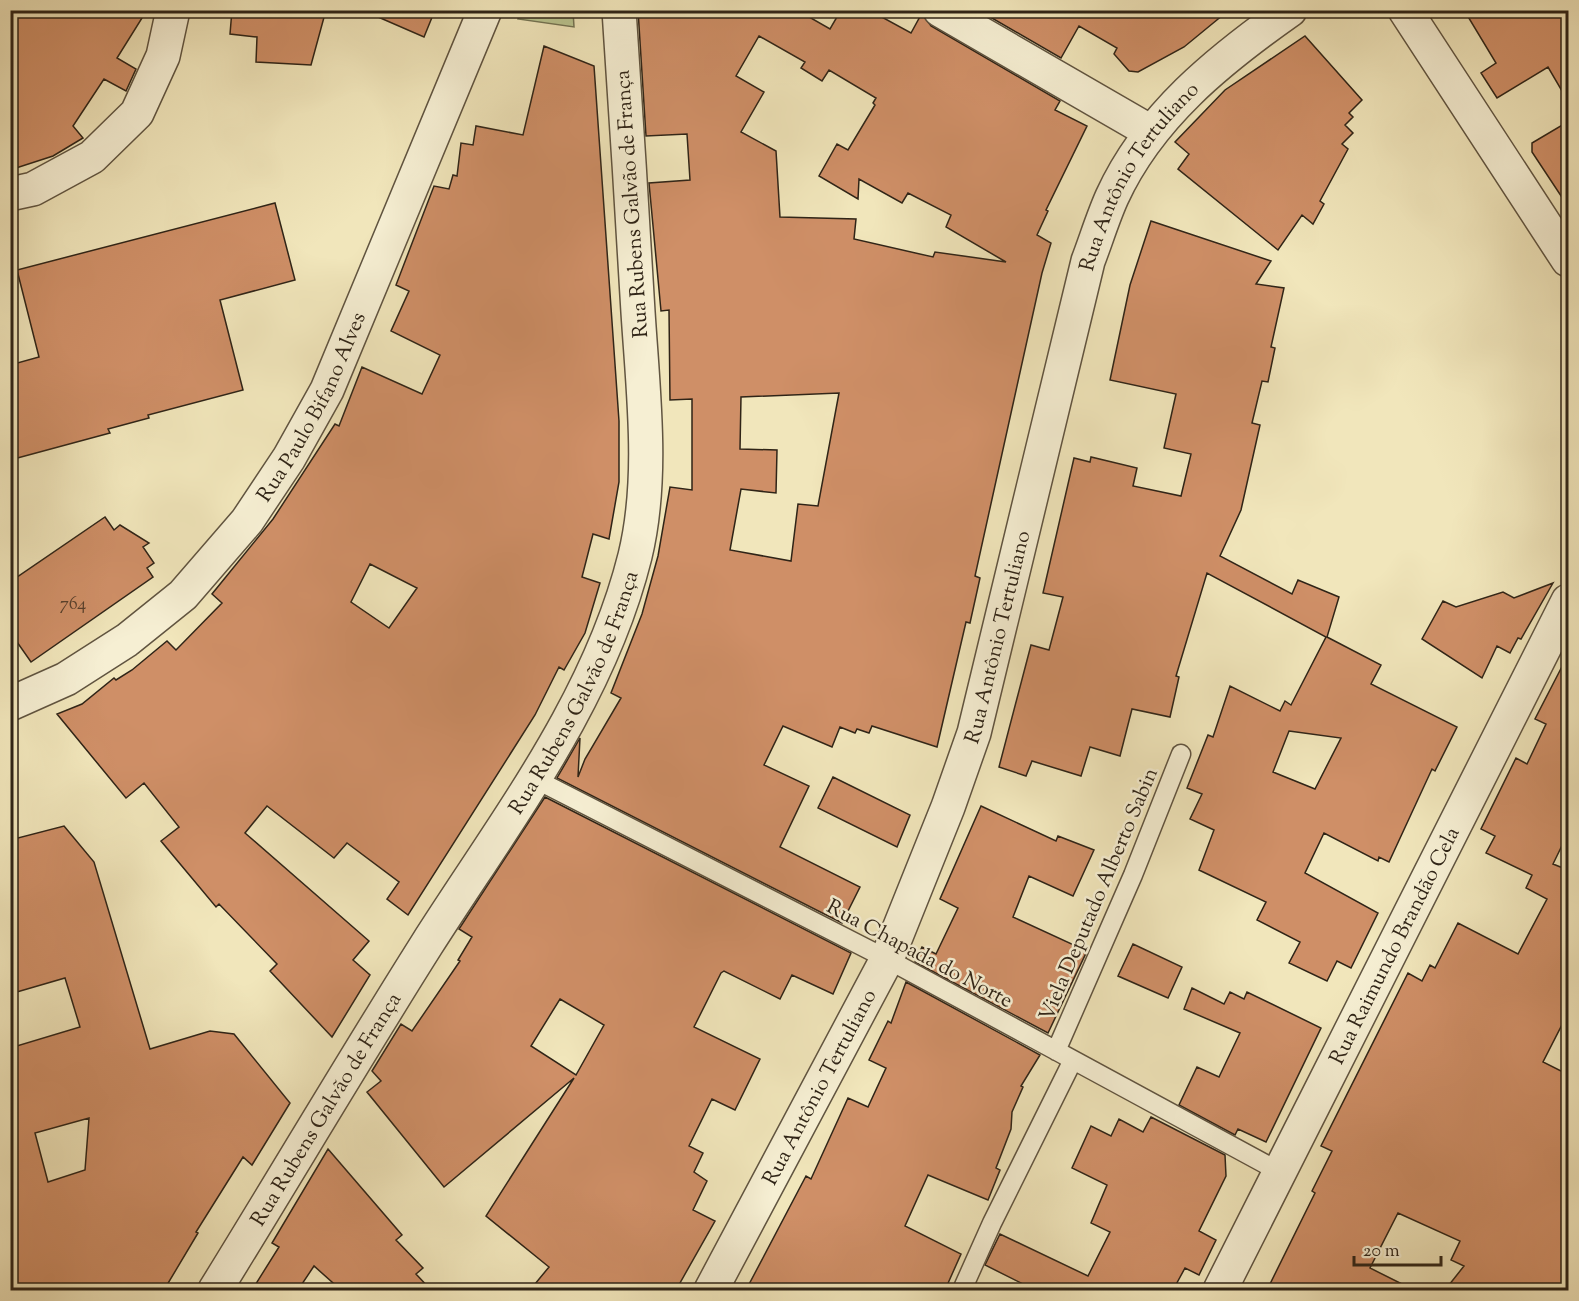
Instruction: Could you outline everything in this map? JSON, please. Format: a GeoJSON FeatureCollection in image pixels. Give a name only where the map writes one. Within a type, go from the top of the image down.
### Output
{"type":"FeatureCollection","features":[{"type":"Feature","properties":{"kind":"street"},"geometry":{"type":"LineString","coordinates":[[10,194],[33,189],[92,157],[137,112],[163,56],[173,10]]}},
{"type":"Feature","properties":{"kind":"street","name":"Rua Paulo Bifano Alves"},"geometry":{"type":"LineString","coordinates":[[10,704],[66,679],[127,640],[183,595],[247,521],[289,458],[327,390],[485,10]]}},
{"type":"Feature","properties":{"kind":"street","name":"Rua Rubens Galvão de França"},"geometry":{"type":"LineString","coordinates":[[215,1290],[428,943],[535,779],[578,703],[613,627],[636,554],[645,478],[644,393],[619,10]]}},
{"type":"Feature","properties":{"kind":"street"},"geometry":{"type":"LineString","coordinates":[[940,10],[1151,132]]}},
{"type":"Feature","properties":{"kind":"street","name":"Rua Antônio Tertuliano"},"geometry":{"type":"LineString","coordinates":[[711,1290],[887,958],[944,818],[974,733],[1088,261],[1113,195],[1151,132],[1201,78],[1290,10]]}},
{"type":"Feature","properties":{"kind":"street"},"geometry":{"type":"LineString","coordinates":[[1405,10],[1569,260]]}},
{"type":"Feature","properties":{"kind":"street","name":"Rua Raimundo Brandão Cela"},"geometry":{"type":"LineString","coordinates":[[1220,1290],[1569,601]]}},
{"type":"Feature","properties":{"kind":"lane","name":"Viela Deputado Alberto Sabin"},"geometry":{"type":"LineString","coordinates":[[1056,1051],[1141,857],[1181,754]]}},
{"type":"Feature","properties":{"kind":"lane","name":"Rua Chapada do Norte"},"geometry":{"type":"LineString","coordinates":[[535,779],[887,958],[1280,1172]]}},
{"type":"Feature","properties":{"kind":"lane"},"geometry":{"type":"LineString","coordinates":[[962,1290],[992,1223],[1073,1060]]}},
{"type":"Feature","properties":{"kind":"green space"},"geometry":{"type":"Polygon","coordinates":[[[521,11],[573,11],[574,27],[518,19],[521,11]]]}},
{"type":"Feature","properties":{"kind":"building"},"geometry":{"type":"Polygon","coordinates":[[[10,10],[147,10],[117,58],[136,69],[126,91],[104,79],[73,126],[83,138],[53,156],[10,170],[10,10]]]}},
{"type":"Feature","properties":{"kind":"building"},"geometry":{"type":"Polygon","coordinates":[[[232,10],[326,10],[311,65],[256,62],[257,37],[230,34],[232,10]]]}},
{"type":"Feature","properties":{"kind":"building"},"geometry":{"type":"Polygon","coordinates":[[[362,10],[435,10],[424,37],[362,10]]]}},
{"type":"Feature","properties":{"kind":"building"},"geometry":{"type":"Polygon","coordinates":[[[638,10],[797,10],[830,29],[841,10],[869,10],[911,33],[922,13],[931,26],[1060,101],[1055,110],[1087,126],[1046,210],[1048,211],[1037,235],[1051,243],[1042,273],[975,576],[980,578],[970,623],[966,622],[937,747],[872,726],[869,733],[857,729],[855,733],[840,727],[832,747],[783,726],[764,765],[809,786],[780,847],[860,887],[842,923],[557,778],[580,738],[578,777],[585,759],[621,698],[611,693],[642,614],[658,556],[670,487],[692,490],[692,399],[670,400],[669,310],[661,311],[649,183],[690,180],[687,134],[646,136],[638,10]],[[759,36],[736,76],[764,92],[741,132],[776,151],[780,217],[856,219],[854,239],[933,257],[935,252],[1006,262],[946,227],[951,215],[908,193],[902,203],[859,179],[858,199],[819,176],[837,144],[848,150],[875,105],[873,103],[876,98],[829,70],[822,81],[801,68],[805,62],[759,36]],[[839,393],[741,397],[740,449],[777,450],[776,493],[741,489],[730,550],[791,561],[798,504],[818,506],[839,393]]]}},
{"type":"Feature","properties":{"kind":"building"},"geometry":{"type":"Polygon","coordinates":[[[978,10],[1229,10],[1184,47],[1138,72],[1129,71],[1114,54],[1117,48],[1079,26],[1061,58],[978,10]]]}},
{"type":"Feature","properties":{"kind":"building"},"geometry":{"type":"Polygon","coordinates":[[[1464,10],[1556,10],[1569,30],[1569,103],[1548,67],[1497,98],[1481,73],[1496,63],[1464,10]]]}},
{"type":"Feature","properties":{"kind":"building"},"geometry":{"type":"Polygon","coordinates":[[[1305,36],[1362,100],[1349,113],[1353,117],[1345,125],[1353,133],[1342,144],[1348,149],[1320,201],[1324,204],[1313,224],[1302,215],[1278,250],[1178,169],[1189,154],[1175,142],[1225,90],[1305,36]]]}},
{"type":"Feature","properties":{"kind":"building"},"geometry":{"type":"Polygon","coordinates":[[[544,46],[594,66],[619,421],[619,482],[609,539],[593,534],[582,577],[600,583],[585,633],[564,670],[559,667],[535,715],[408,915],[387,899],[399,882],[347,843],[334,858],[267,806],[245,833],[369,941],[353,960],[370,975],[332,1037],[270,971],[277,964],[219,904],[216,907],[161,841],[179,827],[144,783],[126,798],[57,714],[82,704],[114,678],[116,680],[132,670],[167,641],[176,650],[222,603],[212,594],[273,519],[335,424],[339,426],[362,367],[422,394],[440,355],[391,331],[409,291],[396,285],[434,186],[449,189],[453,175],[457,176],[461,143],[473,145],[476,126],[523,135],[544,46]],[[370,564],[351,602],[389,628],[417,588],[370,564]]]}},
{"type":"Feature","properties":{"kind":"building"},"geometry":{"type":"Polygon","coordinates":[[[1569,121],[1569,208],[1532,152],[1532,143],[1569,121]]]}},
{"type":"Feature","properties":{"kind":"building"},"geometry":{"type":"Polygon","coordinates":[[[275,203],[295,280],[220,300],[243,390],[148,415],[149,418],[108,429],[110,433],[10,460],[10,365],[39,357],[17,270],[275,203]]]}},
{"type":"Feature","properties":{"kind":"building"},"geometry":{"type":"Polygon","coordinates":[[[1151,221],[1271,261],[1256,284],[1284,288],[1271,347],[1275,348],[1268,382],[1262,381],[1252,423],[1260,425],[1241,510],[1220,556],[1292,594],[1298,580],[1339,597],[1327,637],[1381,665],[1371,684],[1457,727],[1435,771],[1432,769],[1389,862],[1379,857],[1378,861],[1324,833],[1305,873],[1378,913],[1351,968],[1337,961],[1327,981],[1289,963],[1300,942],[1257,920],[1266,902],[1199,870],[1214,830],[1190,819],[1202,794],[1187,788],[1208,735],[1213,737],[1230,686],[1280,711],[1285,701],[1291,705],[1326,637],[1207,573],[1176,676],[1179,677],[1170,717],[1132,709],[1120,756],[1090,747],[1081,776],[1032,761],[1026,776],[999,767],[1031,645],[1049,650],[1063,597],[1043,593],[1074,458],[1090,462],[1091,457],[1137,468],[1133,486],[1181,496],[1191,454],[1164,448],[1176,394],[1110,380],[1130,285],[1151,221]],[[1289,731],[1273,772],[1315,789],[1341,738],[1289,731]]]}},
{"type":"Feature","properties":{"kind":"building"},"geometry":{"type":"Polygon","coordinates":[[[105,517],[114,530],[120,525],[149,543],[143,547],[154,563],[147,568],[153,577],[31,662],[10,632],[10,582],[105,517]]]}},
{"type":"Feature","properties":{"kind":"building"},"geometry":{"type":"Polygon","coordinates":[[[1553,583],[1521,639],[1518,638],[1510,653],[1497,646],[1482,678],[1422,639],[1443,601],[1456,607],[1503,592],[1514,598],[1553,583]]]}},
{"type":"Feature","properties":{"kind":"building"},"geometry":{"type":"Polygon","coordinates":[[[1569,653],[1569,831],[1553,864],[1563,868],[1569,858],[1569,1011],[1543,1062],[1569,1075],[1569,1290],[1445,1290],[1464,1266],[1451,1260],[1460,1241],[1398,1213],[1370,1268],[1414,1290],[1267,1290],[1315,1193],[1312,1191],[1332,1151],[1321,1146],[1408,973],[1422,981],[1430,965],[1435,968],[1458,923],[1518,954],[1547,899],[1526,888],[1532,875],[1486,853],[1495,836],[1481,829],[1516,758],[1527,764],[1546,724],[1535,719],[1569,653]]]}},
{"type":"Feature","properties":{"kind":"building"},"geometry":{"type":"Polygon","coordinates":[[[833,777],[910,815],[897,847],[818,808],[833,777]]]}},
{"type":"Feature","properties":{"kind":"building"},"geometry":{"type":"Polygon","coordinates":[[[545,797],[851,953],[833,994],[792,975],[780,999],[724,971],[721,973],[694,1027],[760,1059],[735,1110],[712,1099],[689,1146],[703,1153],[694,1172],[707,1181],[693,1210],[715,1221],[676,1290],[530,1290],[549,1267],[486,1216],[574,1078],[444,1187],[367,1092],[381,1081],[372,1071],[401,1024],[412,1031],[460,961],[458,960],[472,937],[459,929],[545,797]],[[560,999],[531,1046],[576,1075],[604,1025],[560,999]]]}},
{"type":"Feature","properties":{"kind":"building"},"geometry":{"type":"Polygon","coordinates":[[[981,806],[1056,841],[1058,836],[1094,850],[1073,896],[1029,876],[1013,917],[1087,951],[1048,1033],[915,962],[922,947],[936,954],[958,908],[940,899],[981,806]]]}},
{"type":"Feature","properties":{"kind":"building"},"geometry":{"type":"Polygon","coordinates":[[[64,826],[94,862],[150,1049],[210,1031],[234,1034],[290,1103],[252,1165],[243,1157],[196,1232],[198,1233],[164,1290],[10,1290],[10,1048],[80,1027],[65,978],[10,994],[10,840],[64,826]],[[89,1118],[35,1133],[48,1182],[85,1170],[89,1118]]]}},
{"type":"Feature","properties":{"kind":"building"},"geometry":{"type":"Polygon","coordinates":[[[1133,944],[1182,967],[1168,998],[1118,976],[1133,944]]]}},
{"type":"Feature","properties":{"kind":"building"},"geometry":{"type":"Polygon","coordinates":[[[906,982],[1040,1055],[1021,1086],[1023,1087],[1012,1112],[1011,1129],[996,1168],[1000,1170],[988,1200],[928,1175],[905,1226],[961,1254],[945,1290],[746,1290],[806,1176],[811,1179],[848,1098],[868,1107],[886,1068],[869,1060],[888,1021],[891,1023],[906,982]]]}},
{"type":"Feature","properties":{"kind":"building"},"geometry":{"type":"Polygon","coordinates":[[[1192,988],[1224,1004],[1230,992],[1244,999],[1247,992],[1321,1028],[1266,1142],[1238,1129],[1235,1135],[1179,1105],[1197,1067],[1219,1077],[1240,1033],[1184,1009],[1192,988]]]}},
{"type":"Feature","properties":{"kind":"building"},"geometry":{"type":"Polygon","coordinates":[[[1151,1117],[1225,1155],[1226,1176],[1199,1231],[1216,1240],[1199,1275],[1185,1268],[1173,1290],[1035,1290],[985,1265],[1000,1234],[1088,1276],[1110,1232],[1091,1223],[1107,1185],[1072,1168],[1091,1126],[1111,1136],[1119,1119],[1143,1132],[1151,1117]]]}},
{"type":"Feature","properties":{"kind":"building"},"geometry":{"type":"Polygon","coordinates":[[[328,1149],[402,1235],[396,1240],[423,1268],[416,1274],[431,1290],[341,1290],[314,1266],[298,1290],[252,1290],[279,1247],[272,1243],[328,1149]]]}}]}
